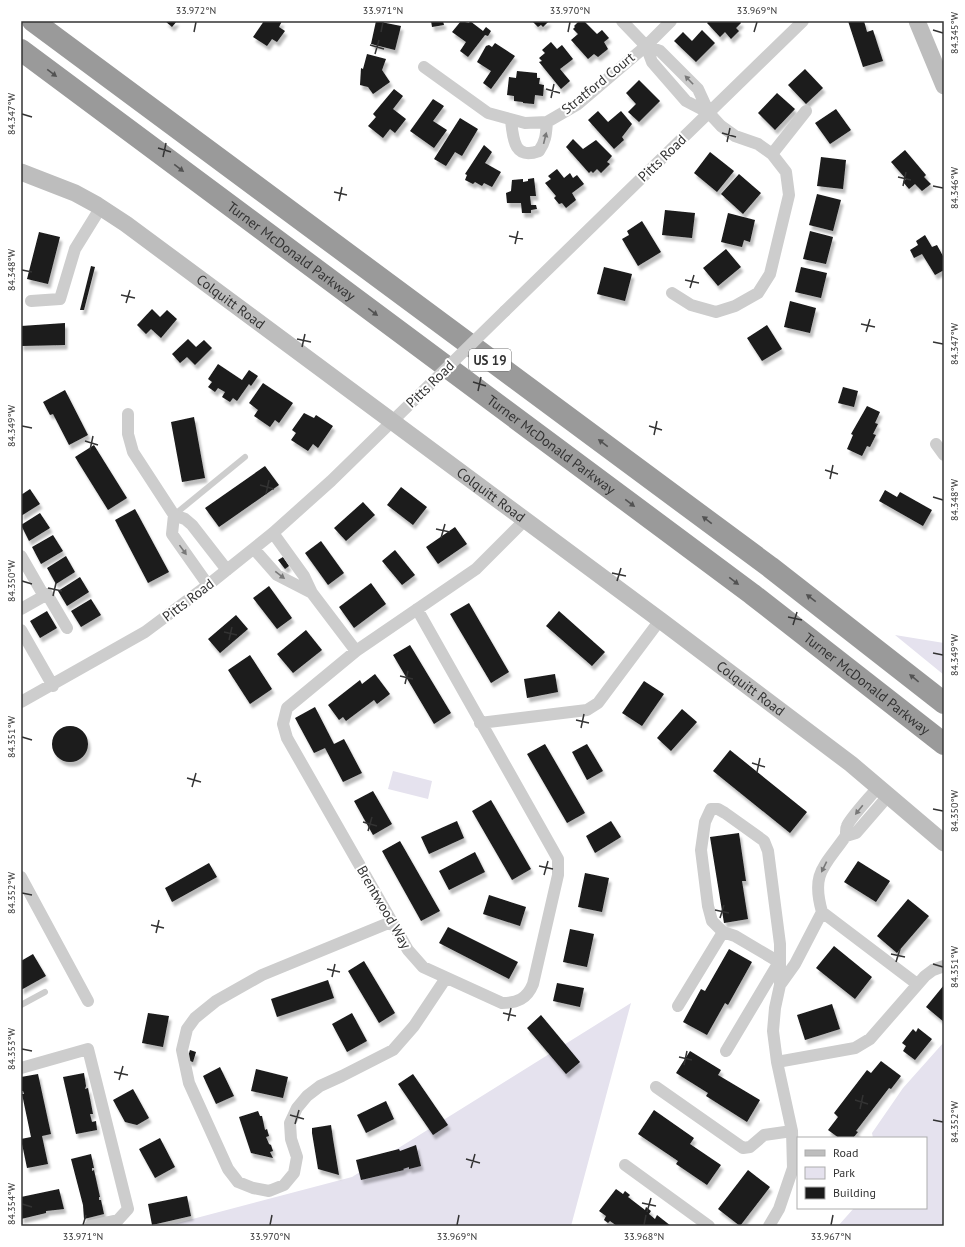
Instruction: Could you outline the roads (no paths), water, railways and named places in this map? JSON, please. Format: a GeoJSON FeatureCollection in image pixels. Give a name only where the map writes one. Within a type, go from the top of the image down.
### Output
{"type":"FeatureCollection","features":[{"type":"Feature","properties":{"kind":"highway","name":"US 19"},"geometry":{"type":"LineString","coordinates":[[34,21],[776,572],[944,703]]}},
{"type":"Feature","properties":{"kind":"highway","name":"Turner McDonald Parkway"},"geometry":{"type":"LineString","coordinates":[[21,50],[752,594],[944,744]]}},
{"type":"Feature","properties":{"kind":"street"},"geometry":{"type":"LineString","coordinates":[[622,21],[646,46],[652,62],[686,101],[709,113],[721,126],[735,136],[758,144],[772,154],[786,172],[789,195],[770,274],[758,293],[735,306],[716,312],[691,306],[672,293]]}},
{"type":"Feature","properties":{"kind":"street","name":"Stratford Court"},"geometry":{"type":"LineString","coordinates":[[424,67],[488,113],[525,123],[547,122],[578,104],[646,46],[671,21]]}},
{"type":"Feature","properties":{"kind":"street","name":"Pitts Road"},"geometry":{"type":"LineString","coordinates":[[21,702],[53,686],[145,632],[208,585],[273,533],[331,481],[803,21]]}},
{"type":"Feature","properties":{"kind":"street"},"geometry":{"type":"LineString","coordinates":[[917,21],[944,86]]}},
{"type":"Feature","properties":{"kind":"street"},"geometry":{"type":"LineString","coordinates":[[772,154],[806,111]]}},
{"type":"Feature","properties":{"kind":"street"},"geometry":{"type":"LineString","coordinates":[[511,120],[514,141],[518,149],[525,153],[539,151],[546,138],[547,122]]}},
{"type":"Feature","properties":{"kind":"street","name":"Colquitt Road"},"geometry":{"type":"LineString","coordinates":[[21,172],[75,193],[101,207],[660,620],[851,764],[944,843]]}},
{"type":"Feature","properties":{"kind":"street"},"geometry":{"type":"LineString","coordinates":[[31,301],[60,299],[74,249],[101,207]]}},
{"type":"Feature","properties":{"kind":"street"},"geometry":{"type":"LineString","coordinates":[[128,414],[128,434],[133,452],[174,515],[172,534],[208,585]]}},
{"type":"Feature","properties":{"kind":"street"},"geometry":{"type":"LineString","coordinates":[[936,444],[944,455]]}},
{"type":"Feature","properties":{"kind":"street"},"geometry":{"type":"LineString","coordinates":[[174,515],[185,518],[192,525],[227,570]]}},
{"type":"Feature","properties":{"kind":"street","name":"Brentwood Way"},"geometry":{"type":"LineString","coordinates":[[417,609],[558,859],[558,875],[533,984],[524,998],[514,1003],[502,1003],[423,967],[408,950],[287,738],[282,724],[287,708],[356,651],[417,609],[476,569],[525,520]]}},
{"type":"Feature","properties":{"kind":"street"},"geometry":{"type":"LineString","coordinates":[[273,533],[304,576],[312,593],[356,651]]}},
{"type":"Feature","properties":{"kind":"street"},"geometry":{"type":"LineString","coordinates":[[254,549],[278,575],[312,593]]}},
{"type":"Feature","properties":{"kind":"street"},"geometry":{"type":"LineString","coordinates":[[21,556],[44,596]]}},
{"type":"Feature","properties":{"kind":"street"},"geometry":{"type":"LineString","coordinates":[[21,609],[47,594],[67,628]]}},
{"type":"Feature","properties":{"kind":"street"},"geometry":{"type":"LineString","coordinates":[[480,722],[588,710],[598,703],[660,620]]}},
{"type":"Feature","properties":{"kind":"street"},"geometry":{"type":"LineString","coordinates":[[21,630],[53,686]]}},
{"type":"Feature","properties":{"kind":"street"},"geometry":{"type":"LineString","coordinates":[[883,791],[856,833],[846,836],[824,865],[818,880],[818,897],[822,912],[917,984]]}},
{"type":"Feature","properties":{"kind":"street"},"geometry":{"type":"LineString","coordinates":[[769,1226],[779,1209],[793,1168],[792,1131],[777,1062],[773,1031],[780,985],[780,944],[769,859],[764,841],[725,812],[718,809],[711,809],[705,822],[701,850],[708,906],[712,921],[723,932],[735,936],[779,962]]}},
{"type":"Feature","properties":{"kind":"street"},"geometry":{"type":"LineString","coordinates":[[21,877],[88,1001]]}},
{"type":"Feature","properties":{"kind":"street"},"geometry":{"type":"LineString","coordinates":[[780,985],[795,964],[822,912]]}},
{"type":"Feature","properties":{"kind":"street"},"geometry":{"type":"LineString","coordinates":[[391,922],[262,975],[216,1001],[195,1018],[187,1030],[182,1050],[189,1083],[228,1169],[238,1182],[253,1188],[269,1191],[284,1186],[294,1173],[297,1157],[290,1139],[290,1123],[297,1108],[307,1096],[320,1086],[392,1050],[414,1026],[446,978]]}},
{"type":"Feature","properties":{"kind":"street"},"geometry":{"type":"LineString","coordinates":[[678,1006],[723,932]]}},
{"type":"Feature","properties":{"kind":"street"},"geometry":{"type":"LineString","coordinates":[[726,1051],[779,962]]}},
{"type":"Feature","properties":{"kind":"street"},"geometry":{"type":"LineString","coordinates":[[777,1062],[855,1048],[870,1039],[917,984],[933,970],[944,966]]}},
{"type":"Feature","properties":{"kind":"street"},"geometry":{"type":"LineString","coordinates":[[21,1068],[88,1049],[128,1209],[118,1220],[90,1226]]}},
{"type":"Feature","properties":{"kind":"street"},"geometry":{"type":"LineString","coordinates":[[656,1087],[743,1148],[750,1147],[764,1135],[792,1131]]}},
{"type":"Feature","properties":{"kind":"street"},"geometry":{"type":"LineString","coordinates":[[625,1165],[708,1226]]}},
{"type":"Feature","properties":{"kind":"lane"},"geometry":{"type":"LineString","coordinates":[[174,515],[245,457]]}},
{"type":"Feature","properties":{"kind":"lane"},"geometry":{"type":"LineString","coordinates":[[21,1005],[45,992]]}}]}
